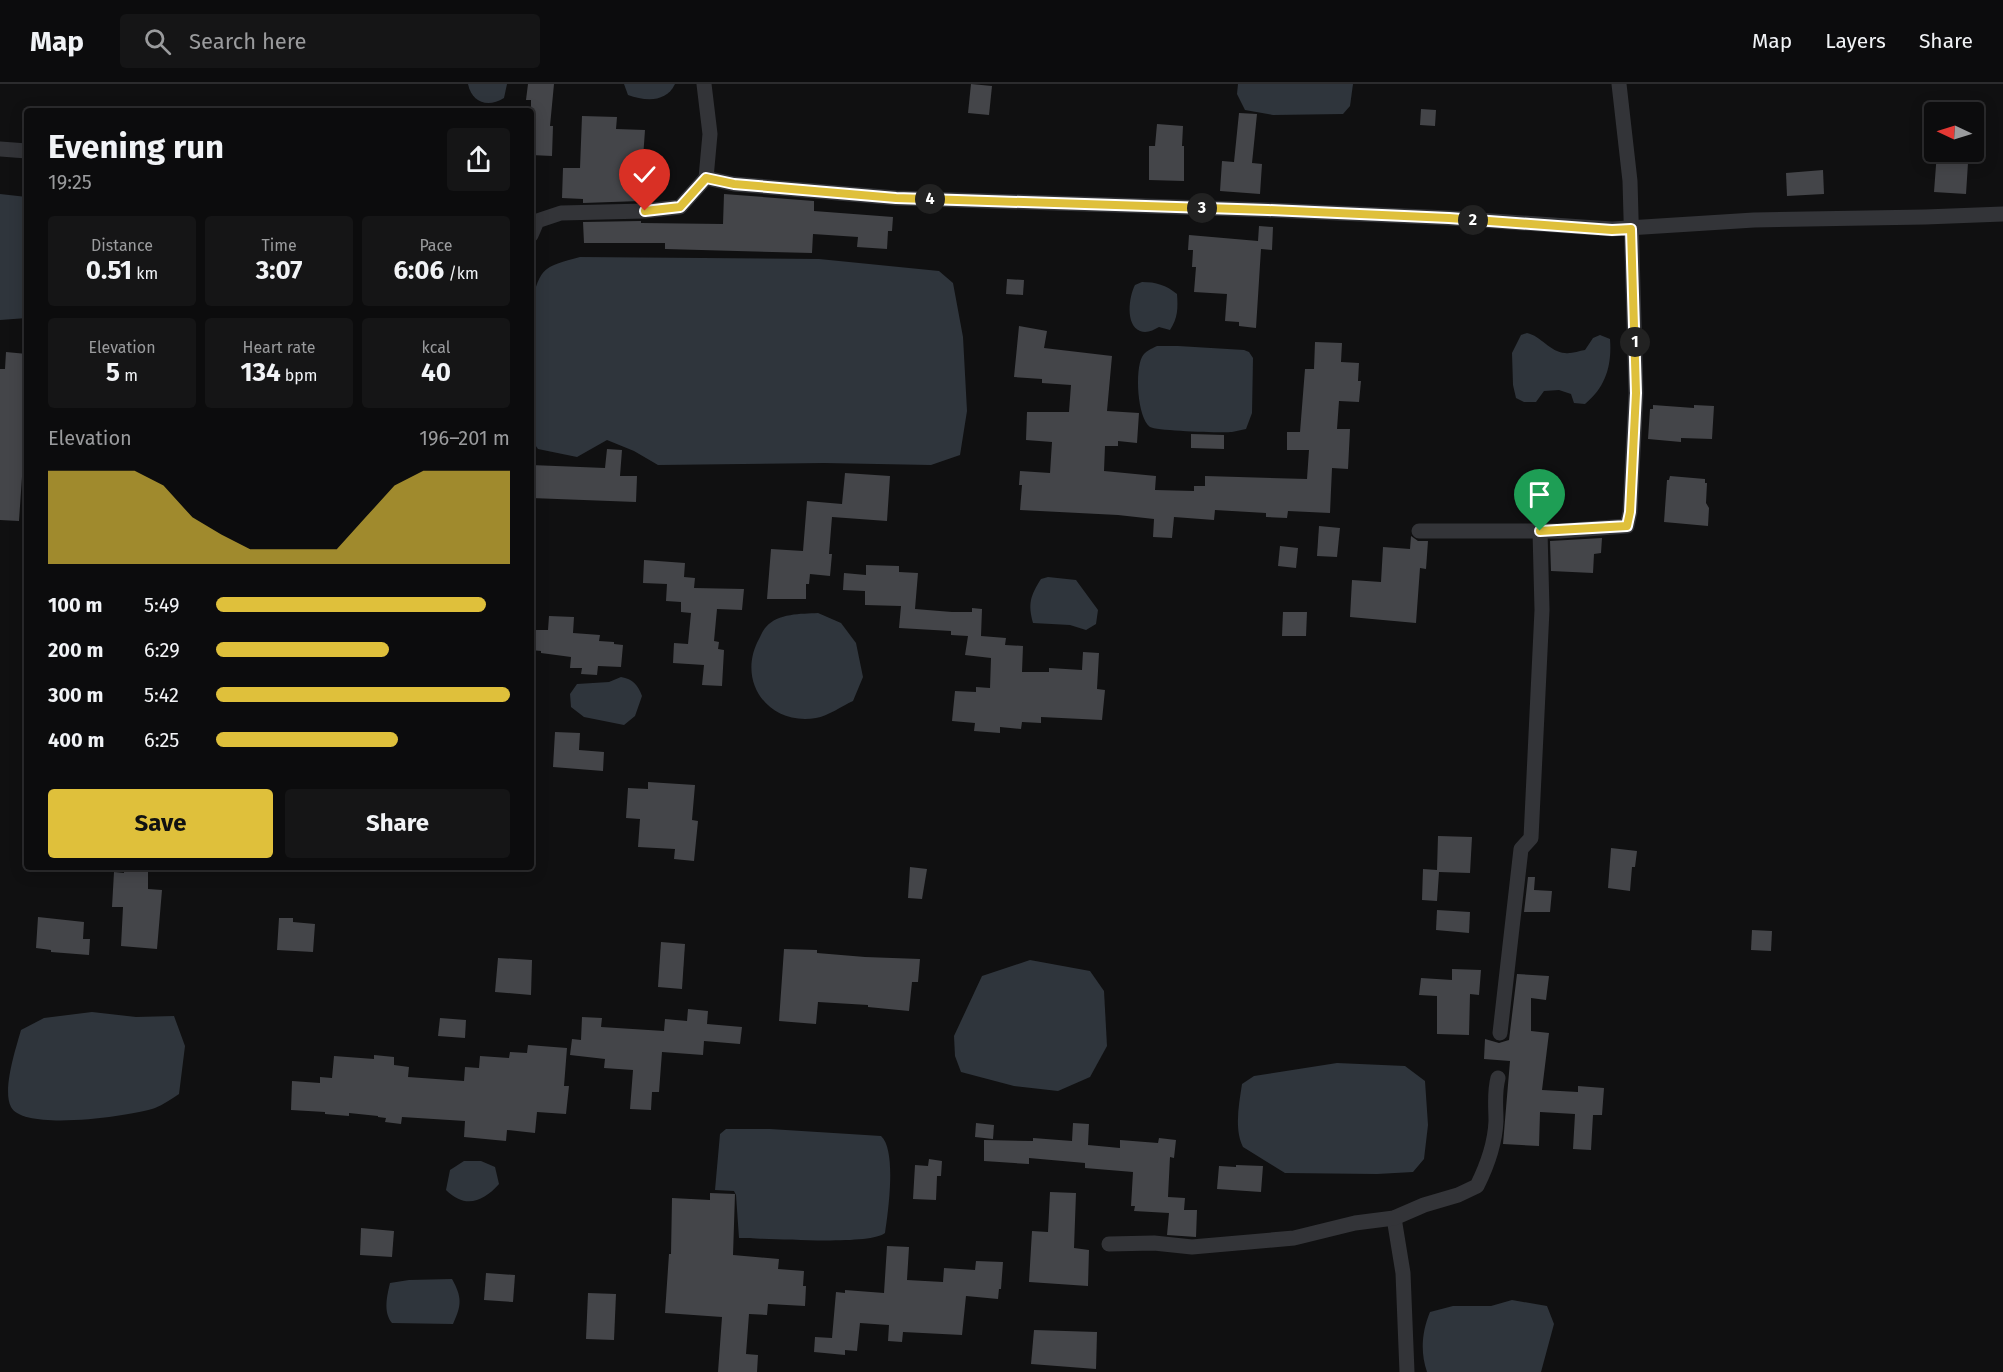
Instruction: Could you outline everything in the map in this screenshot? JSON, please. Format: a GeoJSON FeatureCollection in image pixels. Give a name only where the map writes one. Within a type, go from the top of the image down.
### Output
{"type":"FeatureCollection","features":[{"type":"Feature","properties":{"kind":"street"},"geometry":{"type":"LineString","coordinates":[[534,228],[537,221],[561,213],[645,211],[680,207],[706,178],[710,134],[704,84]]}},
{"type":"Feature","properties":{"kind":"street"},"geometry":{"type":"LineString","coordinates":[[1419,531],[1540,531],[1627,526],[1630,512],[1636,393],[1630,181],[1619,84]]}},
{"type":"Feature","properties":{"kind":"street"},"geometry":{"type":"LineString","coordinates":[[0,148],[24,151]]}},
{"type":"Feature","properties":{"kind":"street"},"geometry":{"type":"LineString","coordinates":[[706,178],[734,184],[896,198],[1449,218],[1612,230],[1754,220],[2003,214]]}},
{"type":"Feature","properties":{"kind":"street"},"geometry":{"type":"LineString","coordinates":[[1500,1033],[1521,849],[1531,838],[1542,610],[1540,531]]}},
{"type":"Feature","properties":{"kind":"street"},"geometry":{"type":"LineString","coordinates":[[1109,1244],[1154,1243],[1192,1246],[1294,1238],[1356,1223],[1395,1218],[1424,1205],[1458,1195],[1477,1186],[1489,1161],[1496,1123],[1495,1088],[1498,1078]]}},
{"type":"Feature","properties":{"kind":"street"},"geometry":{"type":"LineString","coordinates":[[1395,1218],[1403,1272],[1407,1372]]}},
{"type":"Feature","properties":{"kind":"shaded area"},"geometry":{"type":"Polygon","coordinates":[[[468,84],[507,84],[504,98],[487,103],[473,96],[468,84]]]}},
{"type":"Feature","properties":{"kind":"shaded area"},"geometry":{"type":"Polygon","coordinates":[[[624,84],[675,84],[666,95],[648,99],[628,95],[624,84]]]}},
{"type":"Feature","properties":{"kind":"shaded area"},"geometry":{"type":"Polygon","coordinates":[[[1238,84],[1353,84],[1350,106],[1343,114],[1273,115],[1245,110],[1237,94],[1238,84]]]}},
{"type":"Feature","properties":{"kind":"shaded area"},"geometry":{"type":"Polygon","coordinates":[[[0,194],[24,197],[24,318],[0,320],[0,194]]]}},
{"type":"Feature","properties":{"kind":"shaded area"},"geometry":{"type":"Polygon","coordinates":[[[580,257],[819,259],[939,271],[953,283],[963,337],[967,411],[960,455],[931,465],[824,463],[658,465],[634,451],[607,440],[577,457],[538,449],[534,443],[534,295],[541,275],[551,266],[580,257]]]}},
{"type":"Feature","properties":{"kind":"shaded area"},"geometry":{"type":"Polygon","coordinates":[[[1142,282],[1161,285],[1177,294],[1177,313],[1170,330],[1159,327],[1143,332],[1135,328],[1132,323],[1131,296],[1135,285],[1142,282]]]}},
{"type":"Feature","properties":{"kind":"shaded area"},"geometry":{"type":"Polygon","coordinates":[[[1527,333],[1555,350],[1567,353],[1585,350],[1593,338],[1600,335],[1610,339],[1609,367],[1603,383],[1585,404],[1574,403],[1571,394],[1559,390],[1544,391],[1536,402],[1524,402],[1516,398],[1513,385],[1512,353],[1521,335],[1527,333]]]}},
{"type":"Feature","properties":{"kind":"shaded area"},"geometry":{"type":"Polygon","coordinates":[[[1157,346],[1249,352],[1253,358],[1252,413],[1246,429],[1216,432],[1176,431],[1150,427],[1142,414],[1138,393],[1138,372],[1143,355],[1157,346]]]}},
{"type":"Feature","properties":{"kind":"shaded area"},"geometry":{"type":"Polygon","coordinates":[[[1048,577],[1076,580],[1098,610],[1096,624],[1086,630],[1070,625],[1033,623],[1030,605],[1032,595],[1041,579],[1048,577]]]}},
{"type":"Feature","properties":{"kind":"shaded area"},"geometry":{"type":"Polygon","coordinates":[[[818,613],[841,623],[856,643],[863,677],[853,701],[821,717],[799,719],[771,708],[761,697],[754,685],[751,670],[753,655],[763,631],[771,622],[790,615],[818,613]]]}},
{"type":"Feature","properties":{"kind":"shaded area"},"geometry":{"type":"Polygon","coordinates":[[[621,677],[634,683],[642,696],[635,716],[624,725],[584,717],[571,707],[570,694],[577,684],[609,682],[621,677]]]}},
{"type":"Feature","properties":{"kind":"shaded area"},"geometry":{"type":"Polygon","coordinates":[[[1030,960],[1090,971],[1104,991],[1107,1046],[1090,1077],[1058,1091],[1014,1086],[961,1072],[955,1056],[954,1036],[982,976],[1030,960]]]}},
{"type":"Feature","properties":{"kind":"shaded area"},"geometry":{"type":"Polygon","coordinates":[[[92,1012],[136,1017],[174,1016],[185,1046],[179,1094],[155,1108],[102,1118],[56,1120],[20,1115],[11,1107],[8,1090],[21,1030],[44,1018],[92,1012]]]}},
{"type":"Feature","properties":{"kind":"shaded area"},"geometry":{"type":"Polygon","coordinates":[[[1337,1063],[1405,1066],[1425,1081],[1428,1125],[1424,1159],[1413,1172],[1285,1173],[1243,1147],[1238,1124],[1242,1084],[1254,1076],[1337,1063]]]}},
{"type":"Feature","properties":{"kind":"shaded area"},"geometry":{"type":"Polygon","coordinates":[[[726,1129],[770,1129],[881,1136],[886,1143],[890,1168],[885,1233],[875,1237],[839,1240],[739,1238],[734,1191],[715,1190],[720,1134],[726,1129]]]}},
{"type":"Feature","properties":{"kind":"shaded area"},"geometry":{"type":"Polygon","coordinates":[[[464,1161],[481,1161],[495,1167],[499,1184],[487,1195],[474,1201],[460,1200],[453,1196],[446,1190],[450,1170],[464,1161]]]}},
{"type":"Feature","properties":{"kind":"shaded area"},"geometry":{"type":"Polygon","coordinates":[[[452,1279],[460,1301],[453,1324],[392,1323],[389,1319],[387,1298],[390,1283],[452,1279]]]}},
{"type":"Feature","properties":{"kind":"shaded area"},"geometry":{"type":"Polygon","coordinates":[[[1512,1300],[1547,1306],[1554,1324],[1541,1372],[1427,1372],[1423,1357],[1423,1342],[1430,1312],[1453,1306],[1491,1306],[1512,1300]]]}},
{"type":"Feature","properties":{"kind":"building"},"geometry":{"type":"Polygon","coordinates":[[[528,84],[554,84],[550,126],[553,126],[552,156],[534,155],[534,108],[531,108],[531,100],[526,100],[528,84]]]}},
{"type":"Feature","properties":{"kind":"building"},"geometry":{"type":"Polygon","coordinates":[[[971,84],[992,86],[989,115],[968,113],[971,84]]]}},
{"type":"Feature","properties":{"kind":"building"},"geometry":{"type":"Polygon","coordinates":[[[1421,109],[1436,110],[1435,126],[1420,125],[1421,109]]]}},
{"type":"Feature","properties":{"kind":"building"},"geometry":{"type":"Polygon","coordinates":[[[1239,113],[1257,114],[1252,163],[1262,164],[1260,194],[1220,191],[1222,161],[1234,162],[1239,113]]]}},
{"type":"Feature","properties":{"kind":"building"},"geometry":{"type":"Polygon","coordinates":[[[582,116],[617,117],[616,129],[645,130],[640,201],[583,203],[583,199],[562,198],[563,168],[580,168],[582,116]]]}},
{"type":"Feature","properties":{"kind":"building"},"geometry":{"type":"Polygon","coordinates":[[[1157,124],[1183,126],[1184,181],[1149,180],[1149,146],[1155,146],[1157,124]]]}},
{"type":"Feature","properties":{"kind":"building"},"geometry":{"type":"Polygon","coordinates":[[[1936,162],[1968,163],[1966,194],[1934,192],[1936,162]]]}},
{"type":"Feature","properties":{"kind":"building"},"geometry":{"type":"Polygon","coordinates":[[[1823,170],[1824,194],[1787,196],[1786,173],[1823,170]]]}},
{"type":"Feature","properties":{"kind":"building"},"geometry":{"type":"Polygon","coordinates":[[[724,194],[814,201],[814,211],[893,217],[892,231],[888,231],[887,249],[857,247],[858,237],[813,234],[812,253],[665,249],[665,243],[584,243],[583,222],[641,221],[641,223],[723,224],[724,194]]]}},
{"type":"Feature","properties":{"kind":"building"},"geometry":{"type":"Polygon","coordinates":[[[1259,226],[1273,227],[1272,250],[1261,249],[1256,328],[1239,326],[1239,322],[1225,321],[1227,294],[1194,292],[1196,267],[1192,267],[1193,250],[1188,250],[1189,235],[1258,241],[1259,226]]]}},
{"type":"Feature","properties":{"kind":"building"},"geometry":{"type":"Polygon","coordinates":[[[1007,279],[1024,280],[1023,295],[1006,294],[1007,279]]]}},
{"type":"Feature","properties":{"kind":"building"},"geometry":{"type":"Polygon","coordinates":[[[1019,326],[1047,331],[1044,348],[1112,356],[1107,411],[1139,413],[1137,443],[1118,441],[1118,446],[1105,446],[1104,471],[1156,476],[1155,490],[1194,491],[1194,486],[1205,486],[1205,476],[1307,479],[1309,450],[1287,450],[1287,432],[1300,432],[1305,369],[1314,369],[1315,342],[1342,343],[1341,362],[1359,363],[1358,381],[1361,381],[1359,402],[1339,401],[1337,429],[1350,429],[1348,469],[1332,468],[1330,513],[1288,511],[1287,518],[1266,517],[1266,513],[1215,510],[1214,520],[1174,517],[1172,538],[1153,537],[1154,519],[1020,510],[1022,485],[1019,485],[1020,471],[1050,473],[1052,442],[1026,440],[1027,412],[1069,412],[1071,385],[1042,383],[1042,379],[1014,377],[1019,326]]]}},
{"type":"Feature","properties":{"kind":"building"},"geometry":{"type":"Polygon","coordinates":[[[6,352],[24,354],[24,462],[19,521],[0,520],[0,369],[5,369],[6,352]]]}},
{"type":"Feature","properties":{"kind":"building"},"geometry":{"type":"Polygon","coordinates":[[[1653,405],[1694,408],[1694,405],[1714,406],[1712,439],[1681,438],[1681,442],[1648,439],[1650,409],[1653,409],[1653,405]]]}},
{"type":"Feature","properties":{"kind":"building"},"geometry":{"type":"Polygon","coordinates":[[[1191,434],[1224,435],[1224,449],[1191,448],[1191,434]]]}},
{"type":"Feature","properties":{"kind":"building"},"geometry":{"type":"Polygon","coordinates":[[[607,449],[622,450],[620,476],[637,476],[636,502],[534,498],[534,465],[605,468],[607,449]]]}},
{"type":"Feature","properties":{"kind":"building"},"geometry":{"type":"Polygon","coordinates":[[[845,473],[890,476],[887,521],[832,517],[830,576],[810,574],[809,584],[806,584],[806,599],[767,599],[771,549],[803,551],[807,501],[842,504],[845,473]]]}},
{"type":"Feature","properties":{"kind":"building"},"geometry":{"type":"Polygon","coordinates":[[[1670,476],[1705,479],[1707,483],[1706,503],[1709,508],[1708,526],[1664,522],[1667,480],[1670,476]]]}},
{"type":"Feature","properties":{"kind":"building"},"geometry":{"type":"Polygon","coordinates":[[[1319,526],[1340,528],[1337,557],[1317,556],[1319,526]]]}},
{"type":"Feature","properties":{"kind":"building"},"geometry":{"type":"Polygon","coordinates":[[[1411,536],[1418,541],[1428,541],[1426,569],[1420,568],[1416,623],[1350,617],[1352,580],[1381,582],[1383,547],[1410,549],[1411,536]]]}},
{"type":"Feature","properties":{"kind":"building"},"geometry":{"type":"Polygon","coordinates":[[[1602,538],[1601,553],[1594,554],[1593,573],[1551,571],[1550,541],[1602,538]]]}},
{"type":"Feature","properties":{"kind":"building"},"geometry":{"type":"Polygon","coordinates":[[[1280,546],[1298,548],[1296,568],[1278,566],[1280,546]]]}},
{"type":"Feature","properties":{"kind":"building"},"geometry":{"type":"Polygon","coordinates":[[[644,560],[685,563],[684,577],[695,578],[694,588],[744,589],[742,610],[717,609],[714,641],[719,642],[718,649],[724,650],[722,686],[702,685],[704,665],[673,663],[674,643],[688,644],[691,613],[681,612],[681,602],[666,601],[667,584],[643,583],[644,560]]]}},
{"type":"Feature","properties":{"kind":"building"},"geometry":{"type":"Polygon","coordinates":[[[866,565],[899,566],[899,572],[918,573],[915,609],[972,612],[972,608],[982,609],[981,636],[1006,638],[1005,645],[1023,646],[1022,672],[1049,672],[1049,668],[1082,670],[1083,652],[1099,653],[1097,689],[1105,690],[1102,720],[1041,717],[1041,723],[1022,722],[1021,729],[1000,727],[1000,733],[974,731],[975,723],[952,721],[955,691],[976,692],[976,687],[990,688],[991,658],[965,655],[968,636],[951,635],[951,631],[899,628],[901,606],[865,605],[865,591],[843,590],[844,573],[866,575],[866,565]]]}},
{"type":"Feature","properties":{"kind":"building"},"geometry":{"type":"Polygon","coordinates":[[[1283,612],[1307,612],[1306,636],[1282,636],[1283,612]]]}},
{"type":"Feature","properties":{"kind":"building"},"geometry":{"type":"Polygon","coordinates":[[[549,616],[574,617],[573,633],[600,635],[599,641],[623,645],[621,667],[598,666],[597,675],[581,674],[582,668],[570,668],[571,657],[534,650],[534,630],[548,630],[549,616]]]}},
{"type":"Feature","properties":{"kind":"building"},"geometry":{"type":"Polygon","coordinates":[[[555,732],[580,733],[579,750],[604,752],[603,771],[553,767],[555,732]]]}},
{"type":"Feature","properties":{"kind":"building"},"geometry":{"type":"Polygon","coordinates":[[[648,782],[695,785],[692,820],[698,821],[694,861],[674,859],[675,849],[638,847],[640,819],[626,818],[628,788],[648,789],[648,782]]]}},
{"type":"Feature","properties":{"kind":"building"},"geometry":{"type":"Polygon","coordinates":[[[1438,836],[1472,837],[1470,873],[1439,872],[1437,901],[1422,900],[1423,869],[1437,870],[1438,836]]]}},
{"type":"Feature","properties":{"kind":"building"},"geometry":{"type":"Polygon","coordinates":[[[1611,848],[1637,851],[1635,867],[1632,867],[1630,891],[1608,888],[1611,848]]]}},
{"type":"Feature","properties":{"kind":"building"},"geometry":{"type":"Polygon","coordinates":[[[910,867],[927,869],[922,899],[908,898],[910,867]]]}},
{"type":"Feature","properties":{"kind":"building"},"geometry":{"type":"Polygon","coordinates":[[[124,870],[148,870],[148,889],[162,890],[157,949],[121,946],[123,907],[112,907],[114,872],[124,873],[124,870]]]}},
{"type":"Feature","properties":{"kind":"building"},"geometry":{"type":"Polygon","coordinates":[[[1528,877],[1535,877],[1534,890],[1552,891],[1550,912],[1524,912],[1528,877]]]}},
{"type":"Feature","properties":{"kind":"building"},"geometry":{"type":"Polygon","coordinates":[[[1437,910],[1470,912],[1469,933],[1436,930],[1437,910]]]}},
{"type":"Feature","properties":{"kind":"building"},"geometry":{"type":"Polygon","coordinates":[[[38,917],[84,922],[83,939],[90,939],[89,955],[51,952],[51,950],[36,948],[38,917]]]}},
{"type":"Feature","properties":{"kind":"building"},"geometry":{"type":"Polygon","coordinates":[[[279,918],[293,918],[293,922],[315,924],[313,952],[277,950],[279,918]]]}},
{"type":"Feature","properties":{"kind":"building"},"geometry":{"type":"Polygon","coordinates":[[[1752,930],[1772,931],[1771,951],[1751,950],[1752,930]]]}},
{"type":"Feature","properties":{"kind":"building"},"geometry":{"type":"Polygon","coordinates":[[[661,942],[685,944],[682,989],[658,987],[661,942]]]}},
{"type":"Feature","properties":{"kind":"building"},"geometry":{"type":"Polygon","coordinates":[[[784,949],[817,950],[817,953],[865,957],[920,959],[918,982],[912,982],[909,1011],[868,1007],[868,1005],[818,1002],[816,1024],[779,1021],[784,949]]]}},
{"type":"Feature","properties":{"kind":"building"},"geometry":{"type":"Polygon","coordinates":[[[498,958],[532,960],[531,995],[495,992],[498,958]]]}},
{"type":"Feature","properties":{"kind":"building"},"geometry":{"type":"Polygon","coordinates":[[[1452,969],[1481,970],[1479,995],[1470,994],[1469,1035],[1437,1034],[1437,996],[1419,995],[1421,978],[1452,980],[1452,969]]]}},
{"type":"Feature","properties":{"kind":"building"},"geometry":{"type":"Polygon","coordinates":[[[1517,974],[1549,976],[1546,1000],[1531,998],[1531,1031],[1549,1033],[1542,1090],[1578,1092],[1578,1086],[1604,1088],[1602,1115],[1593,1115],[1591,1150],[1573,1149],[1575,1114],[1540,1112],[1539,1146],[1503,1144],[1510,1061],[1484,1059],[1485,1039],[1499,1043],[1509,1040],[1517,974]]]}},
{"type":"Feature","properties":{"kind":"building"},"geometry":{"type":"Polygon","coordinates":[[[688,1009],[708,1011],[707,1024],[742,1027],[740,1044],[704,1041],[703,1055],[662,1052],[659,1092],[652,1092],[651,1110],[630,1109],[633,1070],[604,1068],[605,1059],[570,1055],[572,1039],[581,1040],[582,1017],[602,1018],[601,1027],[664,1031],[665,1019],[687,1021],[688,1009]]]}},
{"type":"Feature","properties":{"kind":"building"},"geometry":{"type":"Polygon","coordinates":[[[440,1018],[466,1020],[465,1038],[438,1036],[440,1018]]]}},
{"type":"Feature","properties":{"kind":"building"},"geometry":{"type":"Polygon","coordinates":[[[528,1045],[567,1048],[564,1086],[569,1086],[566,1114],[537,1112],[535,1133],[507,1130],[506,1141],[464,1137],[465,1121],[402,1117],[401,1124],[385,1122],[386,1118],[378,1116],[349,1113],[349,1116],[291,1110],[292,1081],[320,1083],[320,1077],[332,1078],[334,1056],[374,1059],[374,1055],[394,1057],[394,1065],[409,1067],[408,1077],[464,1081],[465,1067],[479,1068],[480,1056],[509,1058],[510,1052],[527,1053],[528,1045]]]}},
{"type":"Feature","properties":{"kind":"building"},"geometry":{"type":"Polygon","coordinates":[[[976,1123],[994,1125],[993,1139],[975,1137],[976,1123]]]}},
{"type":"Feature","properties":{"kind":"building"},"geometry":{"type":"Polygon","coordinates":[[[1073,1123],[1089,1124],[1088,1145],[1120,1148],[1120,1140],[1158,1143],[1159,1138],[1176,1140],[1174,1158],[1170,1157],[1168,1197],[1185,1198],[1184,1210],[1197,1210],[1196,1237],[1167,1235],[1169,1213],[1134,1211],[1135,1206],[1131,1206],[1133,1172],[1085,1168],[1085,1163],[1029,1158],[1029,1164],[984,1161],[984,1140],[1033,1141],[1033,1138],[1072,1141],[1073,1123]]]}},
{"type":"Feature","properties":{"kind":"building"},"geometry":{"type":"Polygon","coordinates":[[[929,1159],[942,1161],[941,1176],[937,1176],[936,1200],[913,1199],[915,1165],[928,1166],[929,1159]]]}},
{"type":"Feature","properties":{"kind":"building"},"geometry":{"type":"Polygon","coordinates":[[[1236,1165],[1263,1166],[1261,1192],[1217,1189],[1219,1166],[1236,1167],[1236,1165]]]}},
{"type":"Feature","properties":{"kind":"building"},"geometry":{"type":"Polygon","coordinates":[[[1050,1192],[1076,1193],[1074,1248],[1089,1250],[1088,1286],[1029,1282],[1032,1231],[1048,1232],[1050,1192]]]}},
{"type":"Feature","properties":{"kind":"building"},"geometry":{"type":"Polygon","coordinates":[[[710,1193],[735,1194],[733,1255],[779,1259],[778,1269],[804,1271],[805,1306],[768,1304],[767,1315],[749,1314],[746,1354],[758,1355],[757,1372],[718,1372],[722,1317],[665,1313],[669,1254],[671,1254],[672,1198],[710,1200],[710,1193]]]}},
{"type":"Feature","properties":{"kind":"building"},"geometry":{"type":"Polygon","coordinates":[[[361,1228],[394,1231],[392,1257],[360,1255],[361,1228]]]}},
{"type":"Feature","properties":{"kind":"building"},"geometry":{"type":"Polygon","coordinates":[[[887,1246],[909,1247],[907,1280],[943,1282],[944,1268],[975,1270],[976,1261],[1003,1262],[998,1299],[966,1296],[962,1335],[903,1332],[902,1342],[888,1341],[889,1325],[860,1323],[857,1351],[845,1350],[845,1355],[814,1352],[815,1337],[832,1338],[836,1292],[845,1293],[845,1290],[884,1293],[887,1246]]]}},
{"type":"Feature","properties":{"kind":"building"},"geometry":{"type":"Polygon","coordinates":[[[486,1273],[515,1275],[513,1302],[484,1300],[486,1273]]]}},
{"type":"Feature","properties":{"kind":"building"},"geometry":{"type":"Polygon","coordinates":[[[588,1293],[616,1294],[614,1340],[586,1339],[588,1293]]]}},
{"type":"Feature","properties":{"kind":"building"},"geometry":{"type":"Polygon","coordinates":[[[1034,1330],[1097,1332],[1096,1369],[1031,1364],[1034,1330]]]}},
{"type":"Feature","properties":{"kind":"route"},"geometry":{"type":"LineString","coordinates":[[645,211],[680,207],[706,178],[734,184],[896,198],[1268,210],[1449,218],[1612,230],[1631,229],[1636,393],[1630,512],[1627,526],[1540,531]]}}]}
